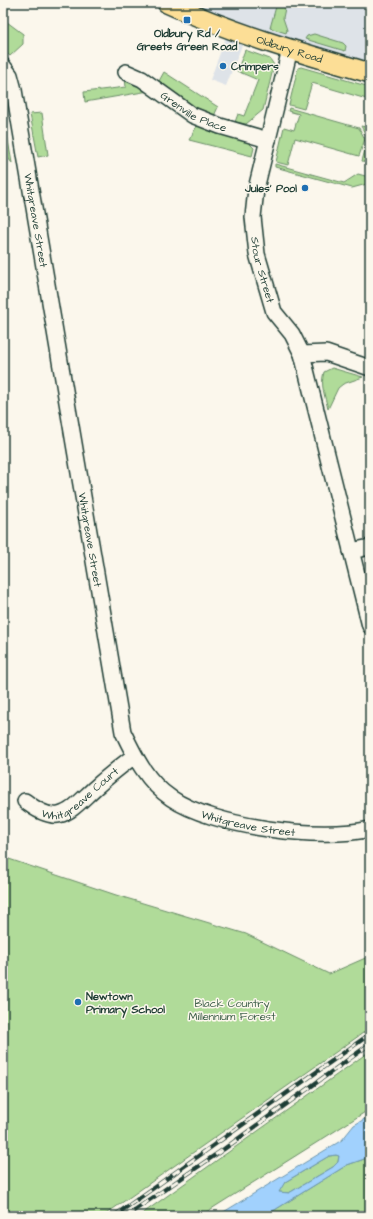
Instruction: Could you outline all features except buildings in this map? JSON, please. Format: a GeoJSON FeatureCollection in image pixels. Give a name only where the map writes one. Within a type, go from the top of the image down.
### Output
{"type":"FeatureCollection","features":[{"type":"Feature","properties":{"kind":"main road","name":"Oldbury Road"},"geometry":{"type":"LineString","coordinates":[[167,3],[204,19],[290,49],[370,73]]}},
{"type":"Feature","properties":{"kind":"street","name":"Stour Street"},"geometry":{"type":"LineString","coordinates":[[290,49],[256,189],[253,217],[257,254],[274,312],[292,334],[302,354],[351,551],[367,605],[370,626]]}},
{"type":"Feature","properties":{"kind":"street","name":"Whitgreave Street"},"geometry":{"type":"LineString","coordinates":[[3,66],[10,75],[14,90],[123,732],[134,756],[140,767],[170,798],[185,807],[206,814],[240,823],[297,832],[340,832],[370,829]]}},
{"type":"Feature","properties":{"kind":"street","name":"Grenville Place"},"geometry":{"type":"LineString","coordinates":[[126,72],[142,79],[192,115],[220,126],[268,140]]}},
{"type":"Feature","properties":{"kind":"street"},"geometry":{"type":"LineString","coordinates":[[302,354],[326,353],[370,368]]}},
{"type":"Feature","properties":{"kind":"street"},"geometry":{"type":"LineString","coordinates":[[351,551],[370,547]]}},
{"type":"Feature","properties":{"kind":"street","name":"Whitgreave Court"},"geometry":{"type":"LineString","coordinates":[[25,801],[38,812],[57,815],[69,812],[105,778],[134,756]]}},
{"type":"Feature","properties":{"kind":"shaded area"},"geometry":{"type":"Polygon","coordinates":[[[167,3],[370,3],[370,73],[246,35],[226,86],[210,80],[229,29],[167,3]]]}},
{"type":"Feature","properties":{"kind":"green space"},"geometry":{"type":"Polygon","coordinates":[[[277,3],[286,3],[283,18],[287,30],[286,33],[270,28],[277,3]]]}},
{"type":"Feature","properties":{"kind":"green space"},"geometry":{"type":"Polygon","coordinates":[[[3,19],[23,34],[23,44],[10,56],[3,50],[3,19]]]}},
{"type":"Feature","properties":{"kind":"green space"},"geometry":{"type":"Polygon","coordinates":[[[314,34],[343,43],[346,46],[345,51],[305,39],[307,36],[314,34]]]}},
{"type":"Feature","properties":{"kind":"green space"},"geometry":{"type":"Polygon","coordinates":[[[245,50],[270,59],[274,65],[263,110],[246,124],[235,122],[238,114],[244,116],[258,80],[237,71],[245,50]]]}},
{"type":"Feature","properties":{"kind":"green space"},"geometry":{"type":"Polygon","coordinates":[[[301,67],[370,87],[370,100],[312,83],[304,109],[289,105],[298,68],[301,67]]]}},
{"type":"Feature","properties":{"kind":"green space"},"geometry":{"type":"Polygon","coordinates":[[[164,72],[218,107],[214,116],[198,109],[159,81],[164,72]]]}},
{"type":"Feature","properties":{"kind":"green space"},"geometry":{"type":"Polygon","coordinates":[[[125,78],[149,91],[85,102],[84,92],[126,87],[125,78]]]}},
{"type":"Feature","properties":{"kind":"green space"},"geometry":{"type":"Polygon","coordinates":[[[289,108],[359,128],[365,139],[359,156],[295,138],[288,165],[276,162],[284,127],[294,130],[299,114],[288,111],[289,108]]]}},
{"type":"Feature","properties":{"kind":"green space"},"geometry":{"type":"Polygon","coordinates":[[[3,112],[12,163],[3,152],[3,112]]]}},
{"type":"Feature","properties":{"kind":"green space"},"geometry":{"type":"Polygon","coordinates":[[[42,113],[48,155],[38,157],[30,114],[42,113]]]}},
{"type":"Feature","properties":{"kind":"green space"},"geometry":{"type":"Polygon","coordinates":[[[198,124],[248,142],[254,148],[252,156],[189,140],[198,124]]]}},
{"type":"Feature","properties":{"kind":"green space"},"geometry":{"type":"Polygon","coordinates":[[[361,126],[370,128],[370,163],[362,161],[368,139],[361,126]]]}},
{"type":"Feature","properties":{"kind":"green space"},"geometry":{"type":"Polygon","coordinates":[[[275,164],[344,183],[358,174],[369,177],[367,184],[352,188],[275,167],[275,164]]]}},
{"type":"Feature","properties":{"kind":"green space"},"geometry":{"type":"Polygon","coordinates":[[[332,368],[363,377],[343,384],[338,388],[328,409],[323,390],[323,377],[324,372],[332,368]]]}},
{"type":"Feature","properties":{"kind":"green space","name":"Black Country Millennium Forest"},"geometry":{"type":"Polygon","coordinates":[[[3,857],[116,895],[246,934],[329,974],[370,956],[370,1028],[103,1216],[3,1216],[3,857]]]}},
{"type":"Feature","properties":{"kind":"green space"},"geometry":{"type":"Polygon","coordinates":[[[370,1051],[370,1109],[200,1216],[139,1216],[370,1051]]]}},
{"type":"Feature","properties":{"kind":"green space"},"geometry":{"type":"Polygon","coordinates":[[[329,1156],[339,1156],[338,1162],[333,1167],[289,1193],[278,1192],[285,1182],[329,1156]]]}},
{"type":"Feature","properties":{"kind":"green space"},"geometry":{"type":"Polygon","coordinates":[[[370,1157],[370,1216],[265,1216],[347,1165],[370,1157]]]}},
{"type":"Feature","properties":{"kind":"water"},"geometry":{"type":"Polygon","coordinates":[[[370,1116],[370,1157],[347,1165],[265,1216],[217,1216],[342,1140],[354,1125],[370,1116]],[[329,1156],[285,1182],[279,1192],[289,1193],[333,1167],[338,1162],[339,1156],[329,1156]]]}},
{"type":"Feature","properties":{"kind":"railway"},"geometry":{"type":"LineString","coordinates":[[114,1216],[370,1034]]}},
{"type":"Feature","properties":{"kind":"railway"},"geometry":{"type":"LineString","coordinates":[[126,1216],[224,1149],[370,1044]]}},
{"type":"Feature","properties":{"kind":"place","name":"Oldbury Rd / Greets Green Road"},"geometry":{"type":"Point","coordinates":[187,20]}},
{"type":"Feature","properties":{"kind":"place","name":"Crimpers"},"geometry":{"type":"Point","coordinates":[223,66]}},
{"type":"Feature","properties":{"kind":"place","name":"Jules' Pool"},"geometry":{"type":"Point","coordinates":[305,188]}},
{"type":"Feature","properties":{"kind":"place","name":"Newtown Primary School"},"geometry":{"type":"Point","coordinates":[78,1002]}}]}
